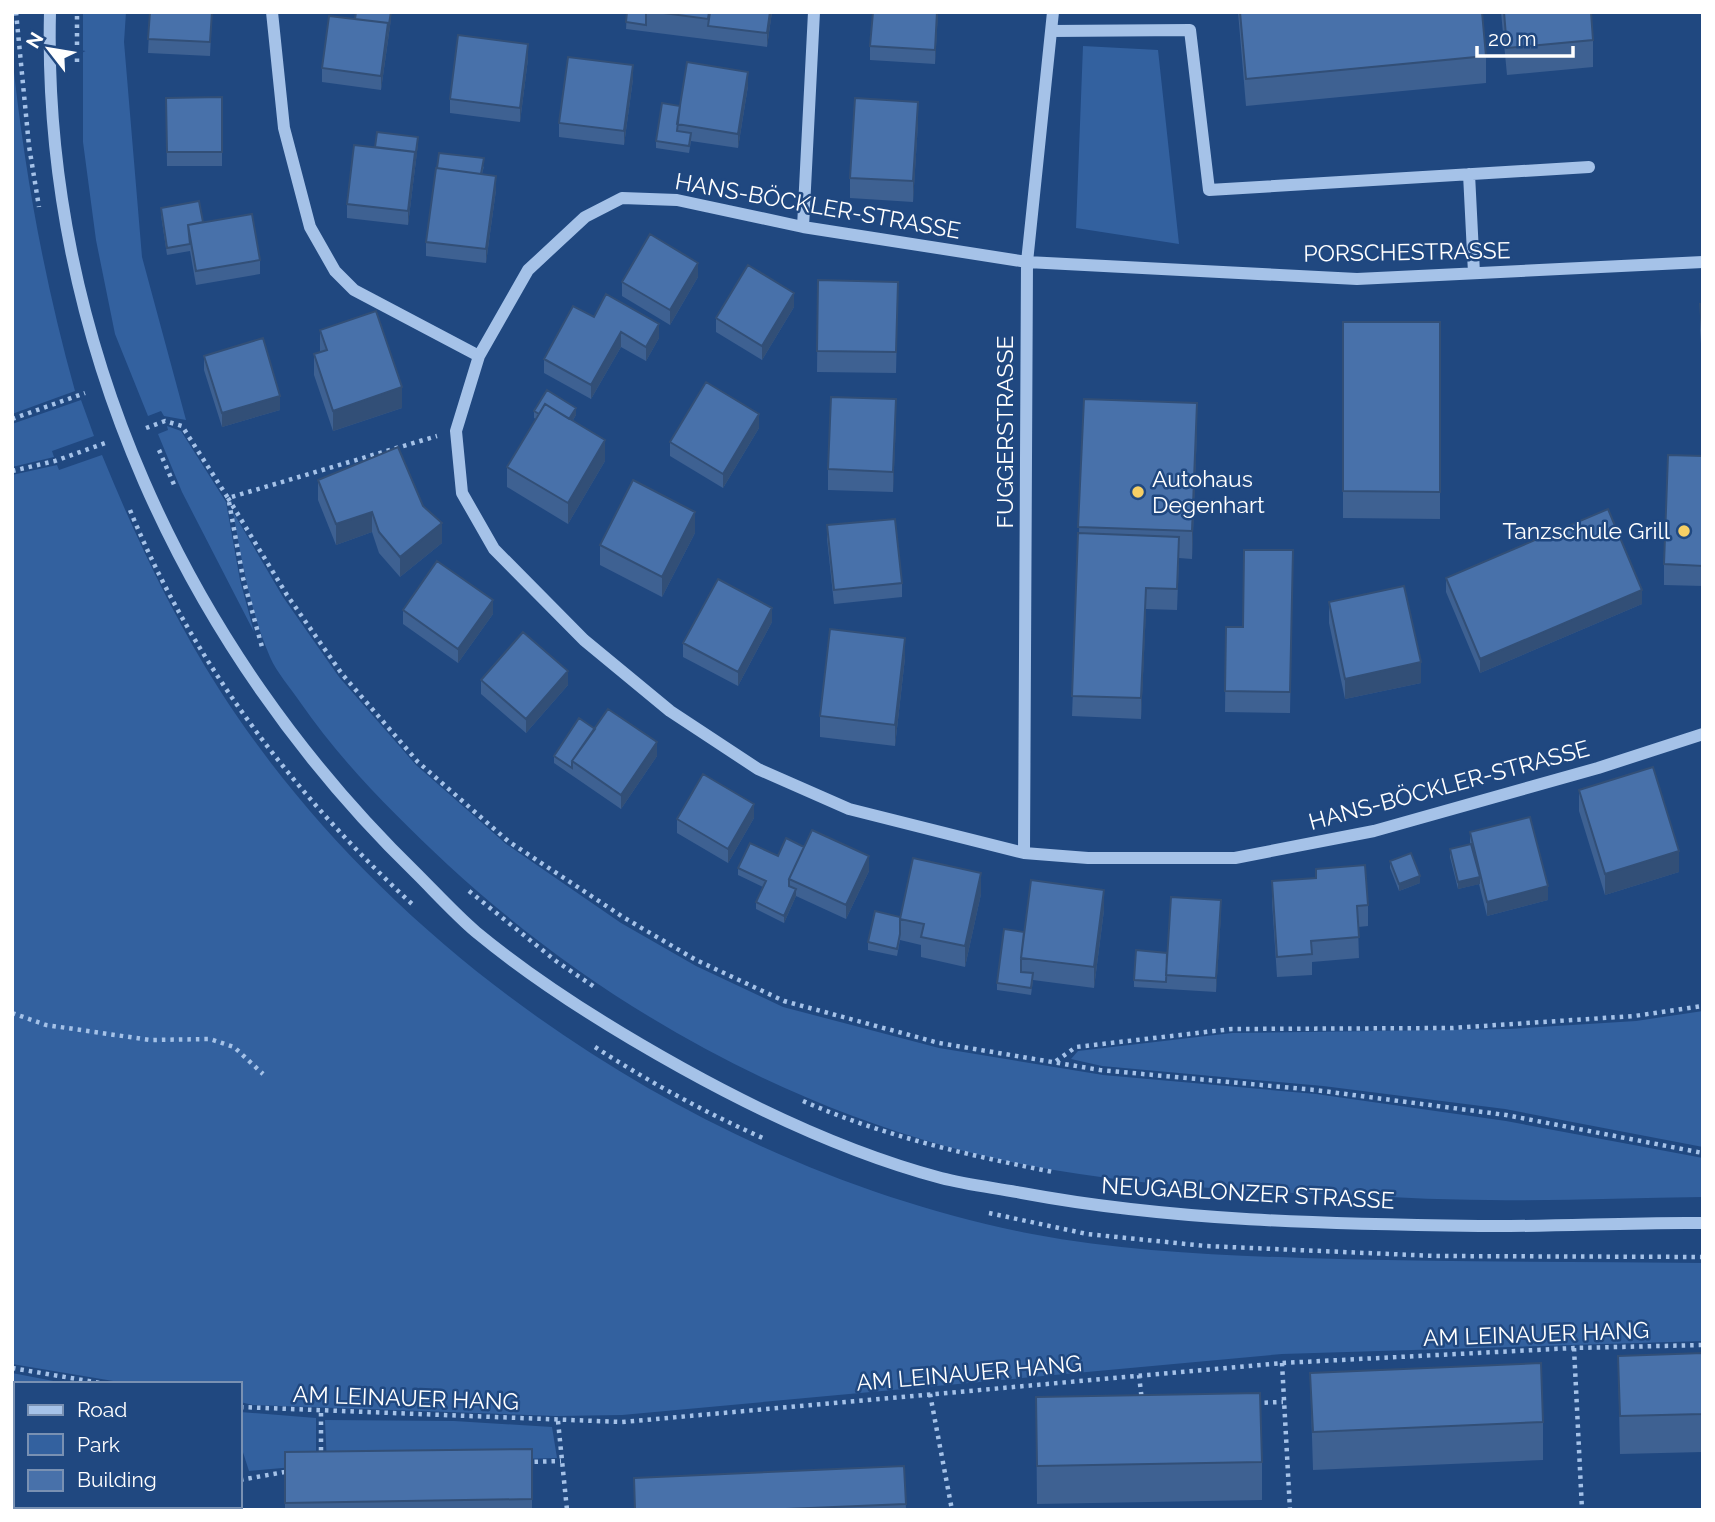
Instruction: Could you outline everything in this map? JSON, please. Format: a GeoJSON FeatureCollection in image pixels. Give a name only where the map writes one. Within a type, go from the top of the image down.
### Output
{"type":"FeatureCollection","features":[{"type":"Feature","properties":{"kind":"street","name":"NEUGABLONZER STRASSE"},"geometry":{"type":"LineString","coordinates":[[50,12],[49,55],[56,144],[67,240],[78,290],[94,349],[130,452],[206,610],[302,751],[363,822],[474,930],[542,982],[649,1050],[738,1099],[835,1141],[942,1178],[1088,1205],[1209,1217],[1480,1226],[1703,1223]]}},
{"type":"Feature","properties":{"kind":"street"},"geometry":{"type":"LineString","coordinates":[[271,12],[284,128],[310,227],[335,271],[354,290],[479,356]]}},
{"type":"Feature","properties":{"kind":"street"},"geometry":{"type":"LineString","coordinates":[[803,227],[814,12]]}},
{"type":"Feature","properties":{"kind":"street","name":"FUGGERSTRASSE"},"geometry":{"type":"LineString","coordinates":[[1024,853],[1027,262],[1053,12]]}},
{"type":"Feature","properties":{"kind":"street"},"geometry":{"type":"LineString","coordinates":[[1051,31],[1189,30],[1209,190],[1588,167]]}},
{"type":"Feature","properties":{"kind":"street"},"geometry":{"type":"LineString","coordinates":[[1469,174],[1474,273]]}},
{"type":"Feature","properties":{"kind":"street","name":"HANS-BÖCKLER-STRASSE"},"geometry":{"type":"LineString","coordinates":[[1027,262],[803,227],[677,200],[622,198],[585,217],[528,270],[479,356],[456,431],[463,493],[494,548],[584,640],[670,711],[758,769],[849,809],[1024,853],[1088,858],[1235,858],[1374,831],[1598,768],[1703,734]]}},
{"type":"Feature","properties":{"kind":"street","name":"PORSCHESTRASSE"},"geometry":{"type":"LineString","coordinates":[[1027,262],[1357,279],[1703,262]]}},
{"type":"Feature","properties":{"kind":"path"},"geometry":{"type":"LineString","coordinates":[[16,12],[29,146],[41,219]]}},
{"type":"Feature","properties":{"kind":"path"},"geometry":{"type":"LineString","coordinates":[[81,382],[89,404]]}},
{"type":"Feature","properties":{"kind":"path"},"geometry":{"type":"LineString","coordinates":[[12,419],[85,393]]}},
{"type":"Feature","properties":{"kind":"path"},"geometry":{"type":"LineString","coordinates":[[147,421],[152,433]]}},
{"type":"Feature","properties":{"kind":"path"},"geometry":{"type":"LineString","coordinates":[[165,421],[182,426],[288,595],[342,674],[418,762],[508,841],[623,917],[696,960],[784,1001],[939,1043],[1100,1070],[1315,1090],[1492,1113],[1703,1153]]}},
{"type":"Feature","properties":{"kind":"path"},"geometry":{"type":"LineString","coordinates":[[228,498],[456,431]]}},
{"type":"Feature","properties":{"kind":"path"},"geometry":{"type":"LineString","coordinates":[[102,438],[106,450]]}},
{"type":"Feature","properties":{"kind":"path"},"geometry":{"type":"LineString","coordinates":[[157,445],[177,494]]}},
{"type":"Feature","properties":{"kind":"path"},"geometry":{"type":"LineString","coordinates":[[12,471],[55,461]]}},
{"type":"Feature","properties":{"kind":"path"},"geometry":{"type":"LineString","coordinates":[[228,498],[243,578],[262,652],[254,642]]}},
{"type":"Feature","properties":{"kind":"path"},"geometry":{"type":"LineString","coordinates":[[130,509],[144,545],[185,620],[225,687],[281,765],[344,838],[422,914]]}},
{"type":"Feature","properties":{"kind":"path"},"geometry":{"type":"LineString","coordinates":[[461,884],[535,944],[602,992]]}},
{"type":"Feature","properties":{"kind":"path"},"geometry":{"type":"LineString","coordinates":[[1056,1062],[1076,1047],[1232,1029],[1452,1028],[1634,1016],[1703,1006]]}},
{"type":"Feature","properties":{"kind":"path"},"geometry":{"type":"LineString","coordinates":[[12,1013],[46,1026],[150,1040],[210,1039],[234,1047],[262,1074]]}},
{"type":"Feature","properties":{"kind":"path"},"geometry":{"type":"LineString","coordinates":[[588,1042],[667,1090],[772,1142]]}},
{"type":"Feature","properties":{"kind":"path"},"geometry":{"type":"LineString","coordinates":[[793,1097],[841,1117],[951,1152],[1055,1173]]}},
{"type":"Feature","properties":{"kind":"path"},"geometry":{"type":"LineString","coordinates":[[978,1211],[1087,1234],[1206,1246],[1435,1256],[1703,1257]]}},
{"type":"Feature","properties":{"kind":"path","name":"AM LEINAUER HANG"},"geometry":{"type":"LineString","coordinates":[[242,1407],[321,1413],[622,1422],[1282,1363],[1574,1348],[1703,1345]]}},
{"type":"Feature","properties":{"kind":"path"},"geometry":{"type":"LineString","coordinates":[[1574,1348],[1582,1510]]}},
{"type":"Feature","properties":{"kind":"path"},"geometry":{"type":"LineString","coordinates":[[1282,1363],[1290,1510]]}},
{"type":"Feature","properties":{"kind":"path"},"geometry":{"type":"LineString","coordinates":[[12,1368],[94,1382]]}},
{"type":"Feature","properties":{"kind":"path"},"geometry":{"type":"LineString","coordinates":[[1139,1375],[1142,1405],[1155,1404]]}},
{"type":"Feature","properties":{"kind":"path"},"geometry":{"type":"LineString","coordinates":[[930,1394],[952,1510]]}},
{"type":"Feature","properties":{"kind":"path"},"geometry":{"type":"LineString","coordinates":[[1245,1403],[1283,1402]]}},
{"type":"Feature","properties":{"kind":"path"},"geometry":{"type":"LineString","coordinates":[[321,1413],[321,1470]]}},
{"type":"Feature","properties":{"kind":"path"},"geometry":{"type":"LineString","coordinates":[[558,1421],[567,1510]]}},
{"type":"Feature","properties":{"kind":"path"},"geometry":{"type":"LineString","coordinates":[[521,1462],[561,1461]]}},
{"type":"Feature","properties":{"kind":"path"},"geometry":{"type":"LineString","coordinates":[[242,1480],[278,1471],[300,1471]]}},
{"type":"Feature","properties":{"kind":"green space"},"geometry":{"type":"Polygon","coordinates":[[[83,12],[126,12],[124,42],[142,257],[186,420],[164,416],[161,411],[148,416],[115,334],[96,240],[83,142],[83,12]]]}},
{"type":"Feature","properties":{"kind":"green space"},"geometry":{"type":"Polygon","coordinates":[[[1083,46],[1158,50],[1179,244],[1076,228],[1083,46]]]}},
{"type":"Feature","properties":{"kind":"green space"},"geometry":{"type":"Polygon","coordinates":[[[12,54],[36,224],[75,391],[12,414],[12,54]]]}},
{"type":"Feature","properties":{"kind":"green space"},"geometry":{"type":"Polygon","coordinates":[[[81,400],[94,436],[52,451],[54,457],[12,467],[12,424],[81,400]]]}},
{"type":"Feature","properties":{"kind":"green space"},"geometry":{"type":"Polygon","coordinates":[[[167,426],[181,431],[226,502],[240,580],[254,632],[182,492],[158,434],[168,430],[167,426]]]}},
{"type":"Feature","properties":{"kind":"green space"},"geometry":{"type":"Polygon","coordinates":[[[102,455],[170,604],[219,689],[291,788],[375,881],[469,965],[572,1041],[682,1107],[796,1162],[913,1204],[1066,1240],[1167,1251],[1269,1257],[1703,1263],[1703,1341],[1282,1354],[622,1415],[556,1416],[253,1405],[242,1402],[242,1382],[119,1382],[12,1364],[12,475],[57,465],[59,470],[102,455]]]}},
{"type":"Feature","properties":{"kind":"green space"},"geometry":{"type":"Polygon","coordinates":[[[233,512],[283,597],[339,677],[416,765],[506,844],[621,923],[696,966],[783,1007],[939,1048],[1103,1075],[1316,1094],[1506,1121],[1703,1158],[1703,1197],[1427,1199],[1180,1186],[1085,1175],[991,1158],[877,1125],[809,1099],[744,1069],[680,1035],[559,956],[502,912],[448,865],[370,787],[333,746],[273,663],[252,604],[233,512]]]}},
{"type":"Feature","properties":{"kind":"green space"},"geometry":{"type":"Polygon","coordinates":[[[1703,1011],[1703,1147],[1505,1109],[1323,1086],[1102,1066],[1071,1059],[1078,1051],[1232,1033],[1510,1029],[1636,1021],[1703,1011]]]}},
{"type":"Feature","properties":{"kind":"green space"},"geometry":{"type":"Polygon","coordinates":[[[12,1373],[59,1382],[14,1382],[14,1465],[12,1373]]]}},
{"type":"Feature","properties":{"kind":"green space"},"geometry":{"type":"Polygon","coordinates":[[[242,1412],[316,1418],[316,1465],[249,1471],[242,1449],[242,1412]]]}},
{"type":"Feature","properties":{"kind":"green space"},"geometry":{"type":"Polygon","coordinates":[[[325,1420],[454,1421],[552,1427],[557,1458],[327,1464],[325,1420]]]}},
{"type":"Feature","properties":{"kind":"building"},"geometry":{"type":"Polygon","coordinates":[[[150,12],[212,12],[210,42],[148,39],[150,12]]]}},
{"type":"Feature","properties":{"kind":"building"},"geometry":{"type":"Polygon","coordinates":[[[356,12],[391,12],[388,30],[388,23],[355,19],[356,12]]]}},
{"type":"Feature","properties":{"kind":"building"},"geometry":{"type":"Polygon","coordinates":[[[627,12],[646,12],[646,25],[626,22],[627,12]]]}},
{"type":"Feature","properties":{"kind":"building"},"geometry":{"type":"Polygon","coordinates":[[[656,12],[709,12],[708,19],[656,12]]]}},
{"type":"Feature","properties":{"kind":"building"},"geometry":{"type":"Polygon","coordinates":[[[710,12],[770,12],[767,33],[708,26],[710,12]]]}},
{"type":"Feature","properties":{"kind":"building"},"geometry":{"type":"Polygon","coordinates":[[[873,12],[937,12],[935,50],[870,46],[873,12]]]}},
{"type":"Feature","properties":{"kind":"building"},"geometry":{"type":"Polygon","coordinates":[[[1240,12],[1482,12],[1486,56],[1246,79],[1240,12]]]}},
{"type":"Feature","properties":{"kind":"building"},"geometry":{"type":"Polygon","coordinates":[[[1504,12],[1591,12],[1593,40],[1507,48],[1504,12]]]}},
{"type":"Feature","properties":{"kind":"building"},"geometry":{"type":"Polygon","coordinates":[[[329,16],[388,23],[381,76],[322,68],[329,16]]]}},
{"type":"Feature","properties":{"kind":"building"},"geometry":{"type":"Polygon","coordinates":[[[458,35],[528,44],[520,108],[450,99],[458,35]]]}},
{"type":"Feature","properties":{"kind":"building"},"geometry":{"type":"Polygon","coordinates":[[[568,57],[633,65],[624,131],[559,123],[568,57]]]}},
{"type":"Feature","properties":{"kind":"building"},"geometry":{"type":"Polygon","coordinates":[[[687,62],[748,72],[738,134],[677,124],[687,62]]]}},
{"type":"Feature","properties":{"kind":"building"},"geometry":{"type":"Polygon","coordinates":[[[222,97],[222,152],[167,152],[166,98],[222,97]]]}},
{"type":"Feature","properties":{"kind":"building"},"geometry":{"type":"Polygon","coordinates":[[[855,98],[918,102],[913,181],[850,178],[855,98]]]}},
{"type":"Feature","properties":{"kind":"building"},"geometry":{"type":"Polygon","coordinates":[[[662,103],[680,106],[677,131],[691,133],[689,146],[656,141],[662,103]]]}},
{"type":"Feature","properties":{"kind":"building"},"geometry":{"type":"Polygon","coordinates":[[[377,132],[418,137],[415,159],[415,152],[375,147],[377,132]]]}},
{"type":"Feature","properties":{"kind":"building"},"geometry":{"type":"Polygon","coordinates":[[[354,145],[415,152],[408,211],[347,204],[354,145]]]}},
{"type":"Feature","properties":{"kind":"building"},"geometry":{"type":"Polygon","coordinates":[[[439,153],[484,158],[481,174],[437,168],[439,153]]]}},
{"type":"Feature","properties":{"kind":"building"},"geometry":{"type":"Polygon","coordinates":[[[436,168],[496,176],[486,249],[426,242],[436,168]]]}},
{"type":"Feature","properties":{"kind":"building"},"geometry":{"type":"Polygon","coordinates":[[[199,201],[203,222],[188,225],[190,244],[167,248],[161,208],[199,201]]]}},
{"type":"Feature","properties":{"kind":"building"},"geometry":{"type":"Polygon","coordinates":[[[252,214],[260,260],[196,271],[188,225],[252,214]]]}},
{"type":"Feature","properties":{"kind":"building"},"geometry":{"type":"Polygon","coordinates":[[[650,234],[698,263],[670,310],[622,282],[650,234]]]}},
{"type":"Feature","properties":{"kind":"building"},"geometry":{"type":"Polygon","coordinates":[[[748,265],[794,293],[762,346],[716,318],[748,265]]]}},
{"type":"Feature","properties":{"kind":"building"},"geometry":{"type":"Polygon","coordinates":[[[818,280],[898,282],[896,352],[817,351],[818,280]]]}},
{"type":"Feature","properties":{"kind":"building"},"geometry":{"type":"Polygon","coordinates":[[[606,294],[659,324],[646,347],[621,332],[591,385],[544,359],[573,306],[594,317],[606,294]]]}},
{"type":"Feature","properties":{"kind":"building"},"geometry":{"type":"Polygon","coordinates":[[[1700,304],[1703,304],[1703,343],[1700,304]]]}},
{"type":"Feature","properties":{"kind":"building"},"geometry":{"type":"Polygon","coordinates":[[[376,311],[402,387],[333,411],[314,354],[327,350],[320,330],[376,311]]]}},
{"type":"Feature","properties":{"kind":"building"},"geometry":{"type":"Polygon","coordinates":[[[1343,322],[1440,322],[1440,492],[1343,491],[1343,322]]]}},
{"type":"Feature","properties":{"kind":"building"},"geometry":{"type":"Polygon","coordinates":[[[263,338],[280,396],[222,413],[204,356],[263,338]]]}},
{"type":"Feature","properties":{"kind":"building"},"geometry":{"type":"Polygon","coordinates":[[[706,382],[759,414],[723,474],[670,442],[706,382]]]}},
{"type":"Feature","properties":{"kind":"building"},"geometry":{"type":"Polygon","coordinates":[[[547,390],[576,408],[569,419],[545,404],[539,414],[534,411],[547,390]]]}},
{"type":"Feature","properties":{"kind":"building"},"geometry":{"type":"Polygon","coordinates":[[[831,397],[896,399],[893,472],[828,469],[831,397]]]}},
{"type":"Feature","properties":{"kind":"building","name":"Autohaus Degenhart"},"geometry":{"type":"Polygon","coordinates":[[[1084,399],[1197,403],[1192,531],[1078,527],[1084,399]]]}},
{"type":"Feature","properties":{"kind":"building"},"geometry":{"type":"Polygon","coordinates":[[[545,404],[605,440],[568,503],[507,467],[545,404]]]}},
{"type":"Feature","properties":{"kind":"building"},"geometry":{"type":"Polygon","coordinates":[[[398,447],[423,506],[442,523],[400,557],[379,532],[372,512],[336,524],[318,480],[398,447]]]}},
{"type":"Feature","properties":{"kind":"building","name":"Tanzschule Grill"},"geometry":{"type":"Polygon","coordinates":[[[1668,455],[1703,456],[1703,566],[1664,564],[1668,455]]]}},
{"type":"Feature","properties":{"kind":"building"},"geometry":{"type":"Polygon","coordinates":[[[633,480],[695,512],[662,577],[600,545],[633,480]]]}},
{"type":"Feature","properties":{"kind":"building"},"geometry":{"type":"Polygon","coordinates":[[[1608,509],[1642,590],[1480,659],[1446,578],[1608,509]]]}},
{"type":"Feature","properties":{"kind":"building"},"geometry":{"type":"Polygon","coordinates":[[[895,519],[902,583],[834,590],[827,525],[895,519]]]}},
{"type":"Feature","properties":{"kind":"building"},"geometry":{"type":"Polygon","coordinates":[[[1078,533],[1179,537],[1177,589],[1146,588],[1141,698],[1072,696],[1078,533]]]}},
{"type":"Feature","properties":{"kind":"building"},"geometry":{"type":"Polygon","coordinates":[[[1244,550],[1293,550],[1290,692],[1225,691],[1226,627],[1243,627],[1244,550]]]}},
{"type":"Feature","properties":{"kind":"building"},"geometry":{"type":"Polygon","coordinates":[[[437,561],[493,600],[458,649],[403,610],[437,561]]]}},
{"type":"Feature","properties":{"kind":"building"},"geometry":{"type":"Polygon","coordinates":[[[718,579],[772,608],[738,672],[683,643],[718,579]]]}},
{"type":"Feature","properties":{"kind":"building"},"geometry":{"type":"Polygon","coordinates":[[[1404,586],[1421,662],[1345,679],[1329,602],[1404,586]]]}},
{"type":"Feature","properties":{"kind":"building"},"geometry":{"type":"Polygon","coordinates":[[[830,629],[905,638],[895,725],[820,716],[830,629]]]}},
{"type":"Feature","properties":{"kind":"building"},"geometry":{"type":"Polygon","coordinates":[[[523,632],[568,671],[526,719],[481,680],[523,632]]]}},
{"type":"Feature","properties":{"kind":"building"},"geometry":{"type":"Polygon","coordinates":[[[608,709],[657,742],[621,795],[572,761],[608,709]]]}},
{"type":"Feature","properties":{"kind":"building"},"geometry":{"type":"Polygon","coordinates":[[[579,718],[595,729],[572,761],[572,768],[554,756],[579,718]]]}},
{"type":"Feature","properties":{"kind":"building"},"geometry":{"type":"Polygon","coordinates":[[[1653,767],[1679,851],[1605,874],[1579,790],[1653,767]]]}},
{"type":"Feature","properties":{"kind":"building"},"geometry":{"type":"Polygon","coordinates":[[[703,774],[754,804],[728,849],[677,819],[703,774]]]}},
{"type":"Feature","properties":{"kind":"building"},"geometry":{"type":"Polygon","coordinates":[[[1530,817],[1548,886],[1487,902],[1470,832],[1530,817]]]}},
{"type":"Feature","properties":{"kind":"building"},"geometry":{"type":"Polygon","coordinates":[[[812,830],[869,856],[846,905],[789,879],[812,830]]]}},
{"type":"Feature","properties":{"kind":"building"},"geometry":{"type":"Polygon","coordinates":[[[786,838],[804,847],[789,879],[789,886],[796,889],[784,916],[756,902],[766,881],[738,868],[750,843],[778,856],[786,838]]]}},
{"type":"Feature","properties":{"kind":"building"},"geometry":{"type":"Polygon","coordinates":[[[1471,844],[1480,877],[1458,882],[1450,849],[1471,844]]]}},
{"type":"Feature","properties":{"kind":"building"},"geometry":{"type":"Polygon","coordinates":[[[1411,853],[1420,876],[1399,884],[1390,861],[1411,853]]]}},
{"type":"Feature","properties":{"kind":"building"},"geometry":{"type":"Polygon","coordinates":[[[913,858],[981,873],[965,946],[921,937],[924,924],[900,919],[913,858]]]}},
{"type":"Feature","properties":{"kind":"building"},"geometry":{"type":"Polygon","coordinates":[[[1365,865],[1368,905],[1357,906],[1359,937],[1311,941],[1312,954],[1277,957],[1272,881],[1316,878],[1316,869],[1365,865]]]}},
{"type":"Feature","properties":{"kind":"building"},"geometry":{"type":"Polygon","coordinates":[[[1031,880],[1104,890],[1094,967],[1021,958],[1031,880]]]}},
{"type":"Feature","properties":{"kind":"building"},"geometry":{"type":"Polygon","coordinates":[[[1171,897],[1221,900],[1216,978],[1166,975],[1171,897]]]}},
{"type":"Feature","properties":{"kind":"building"},"geometry":{"type":"Polygon","coordinates":[[[875,911],[900,917],[897,949],[868,942],[875,911]]]}},
{"type":"Feature","properties":{"kind":"building"},"geometry":{"type":"Polygon","coordinates":[[[1004,929],[1024,932],[1021,972],[1033,973],[1031,988],[997,983],[1004,929]]]}},
{"type":"Feature","properties":{"kind":"building"},"geometry":{"type":"Polygon","coordinates":[[[1136,950],[1167,953],[1166,982],[1134,980],[1136,950]]]}},
{"type":"Feature","properties":{"kind":"building"},"geometry":{"type":"Polygon","coordinates":[[[1703,1353],[1703,1414],[1620,1416],[1618,1356],[1703,1353]]]}},
{"type":"Feature","properties":{"kind":"building"},"geometry":{"type":"Polygon","coordinates":[[[1541,1363],[1543,1422],[1313,1432],[1310,1373],[1541,1363]]]}},
{"type":"Feature","properties":{"kind":"building"},"geometry":{"type":"Polygon","coordinates":[[[1260,1393],[1262,1462],[1037,1466],[1036,1397],[1260,1393]]]}},
{"type":"Feature","properties":{"kind":"building"},"geometry":{"type":"Polygon","coordinates":[[[532,1449],[532,1499],[285,1503],[285,1452],[532,1449]]]}},
{"type":"Feature","properties":{"kind":"building"},"geometry":{"type":"Polygon","coordinates":[[[904,1466],[906,1504],[760,1510],[635,1510],[634,1478],[904,1466]]]}},
{"type":"Feature","properties":{"kind":"place","name":"Autohaus Degenhart"},"geometry":{"type":"Point","coordinates":[1138,492]}},
{"type":"Feature","properties":{"kind":"place","name":"Tanzschule Grill"},"geometry":{"type":"Point","coordinates":[1684,531]}}]}
